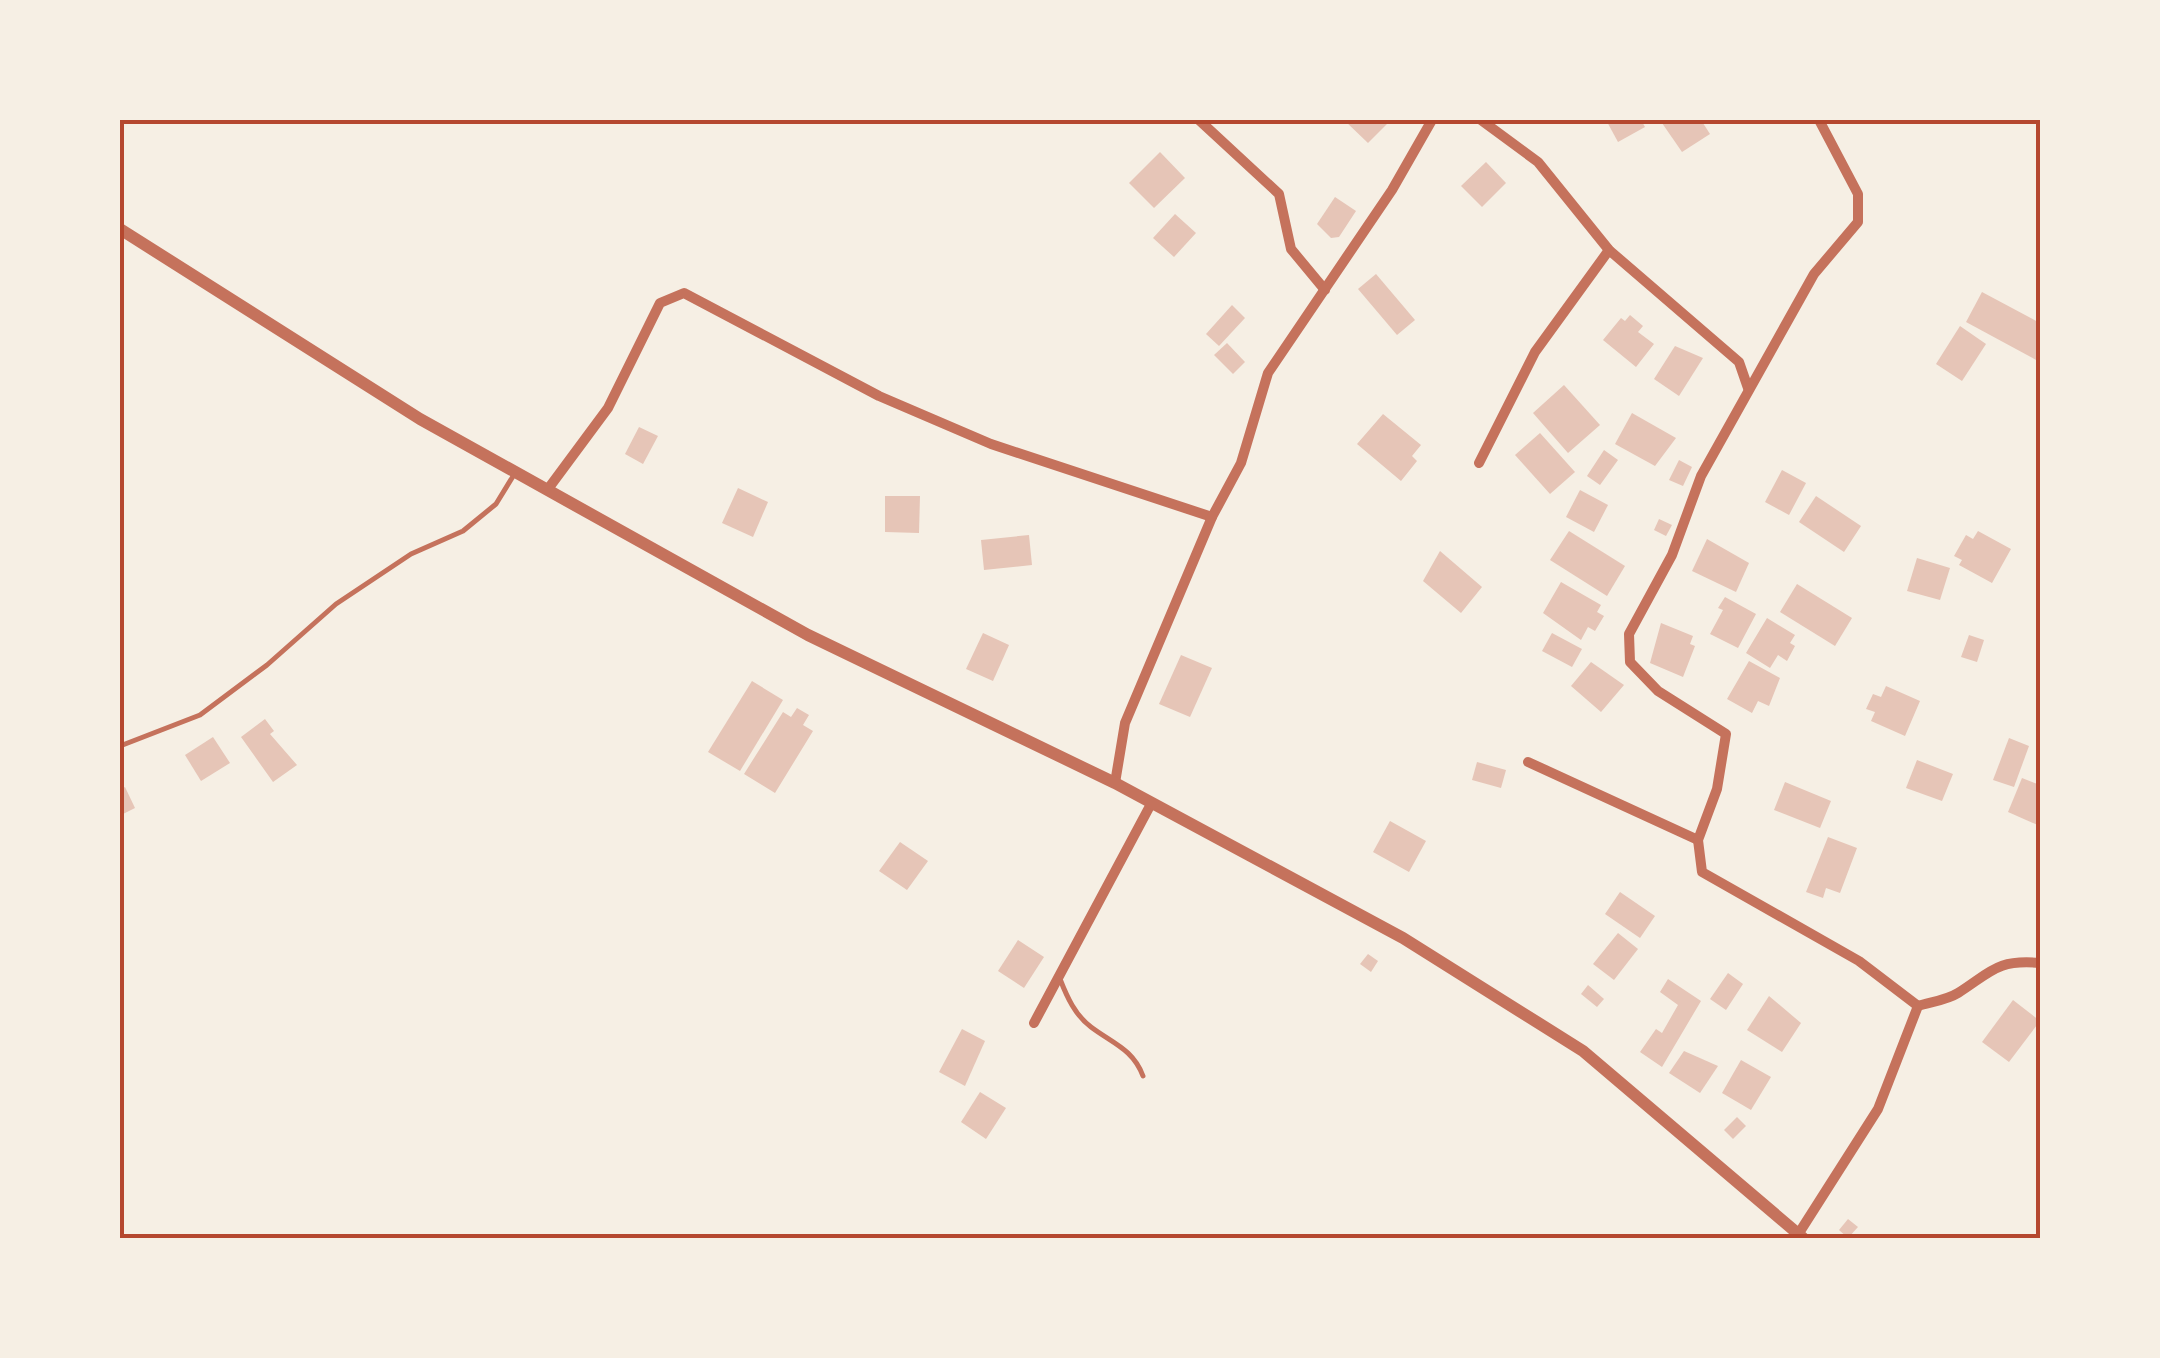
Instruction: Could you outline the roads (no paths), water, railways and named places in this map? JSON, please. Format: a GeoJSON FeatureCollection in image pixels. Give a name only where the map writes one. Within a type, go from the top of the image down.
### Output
{"type":"FeatureCollection","features":[{"type":"Feature","properties":{"kind":"street"},"geometry":{"type":"LineString","coordinates":[[1199,120],[1279,194],[1291,249],[1325,290]]}},
{"type":"Feature","properties":{"kind":"street"},"geometry":{"type":"LineString","coordinates":[[1115,783],[1125,723],[1212,517],[1241,463],[1268,373],[1432,120]]}},
{"type":"Feature","properties":{"kind":"street"},"geometry":{"type":"LineString","coordinates":[[1482,120],[1538,162],[1609,250],[1739,362],[1748,388]]}},
{"type":"Feature","properties":{"kind":"street"},"geometry":{"type":"LineString","coordinates":[[1819,120],[1858,194],[1858,222],[1814,274],[1701,476],[1672,556],[1629,634],[1630,662],[1658,691],[1726,734],[1717,789],[1698,840],[1702,872],[1860,961],[1918,1006]]}},
{"type":"Feature","properties":{"kind":"street"},"geometry":{"type":"LineString","coordinates":[[120,228],[420,418],[808,635],[1115,783],[1403,938],[1583,1051],[1801,1236],[1878,1110],[1918,1006]]}},
{"type":"Feature","properties":{"kind":"street"},"geometry":{"type":"LineString","coordinates":[[1479,463],[1535,352],[1609,250]]}},
{"type":"Feature","properties":{"kind":"street"},"geometry":{"type":"LineString","coordinates":[[548,489],[608,408],[660,303],[684,293],[878,396],[991,444],[1212,517]]}},
{"type":"Feature","properties":{"kind":"street"},"geometry":{"type":"LineString","coordinates":[[1528,762],[1698,840]]}},
{"type":"Feature","properties":{"kind":"street"},"geometry":{"type":"LineString","coordinates":[[1034,1023],[1151,804]]}},
{"type":"Feature","properties":{"kind":"street"},"geometry":{"type":"LineString","coordinates":[[1918,1006],[1956,995],[1986,970],[2016,961],[2040,962]]}},
{"type":"Feature","properties":{"kind":"lane"},"geometry":{"type":"LineString","coordinates":[[120,746],[200,714],[267,665],[336,604],[411,554],[463,532],[496,504],[516,472]]}},
{"type":"Feature","properties":{"kind":"lane"},"geometry":{"type":"LineString","coordinates":[[1060,979],[1070,1003],[1088,1025],[1137,1059],[1143,1076]]}}]}
